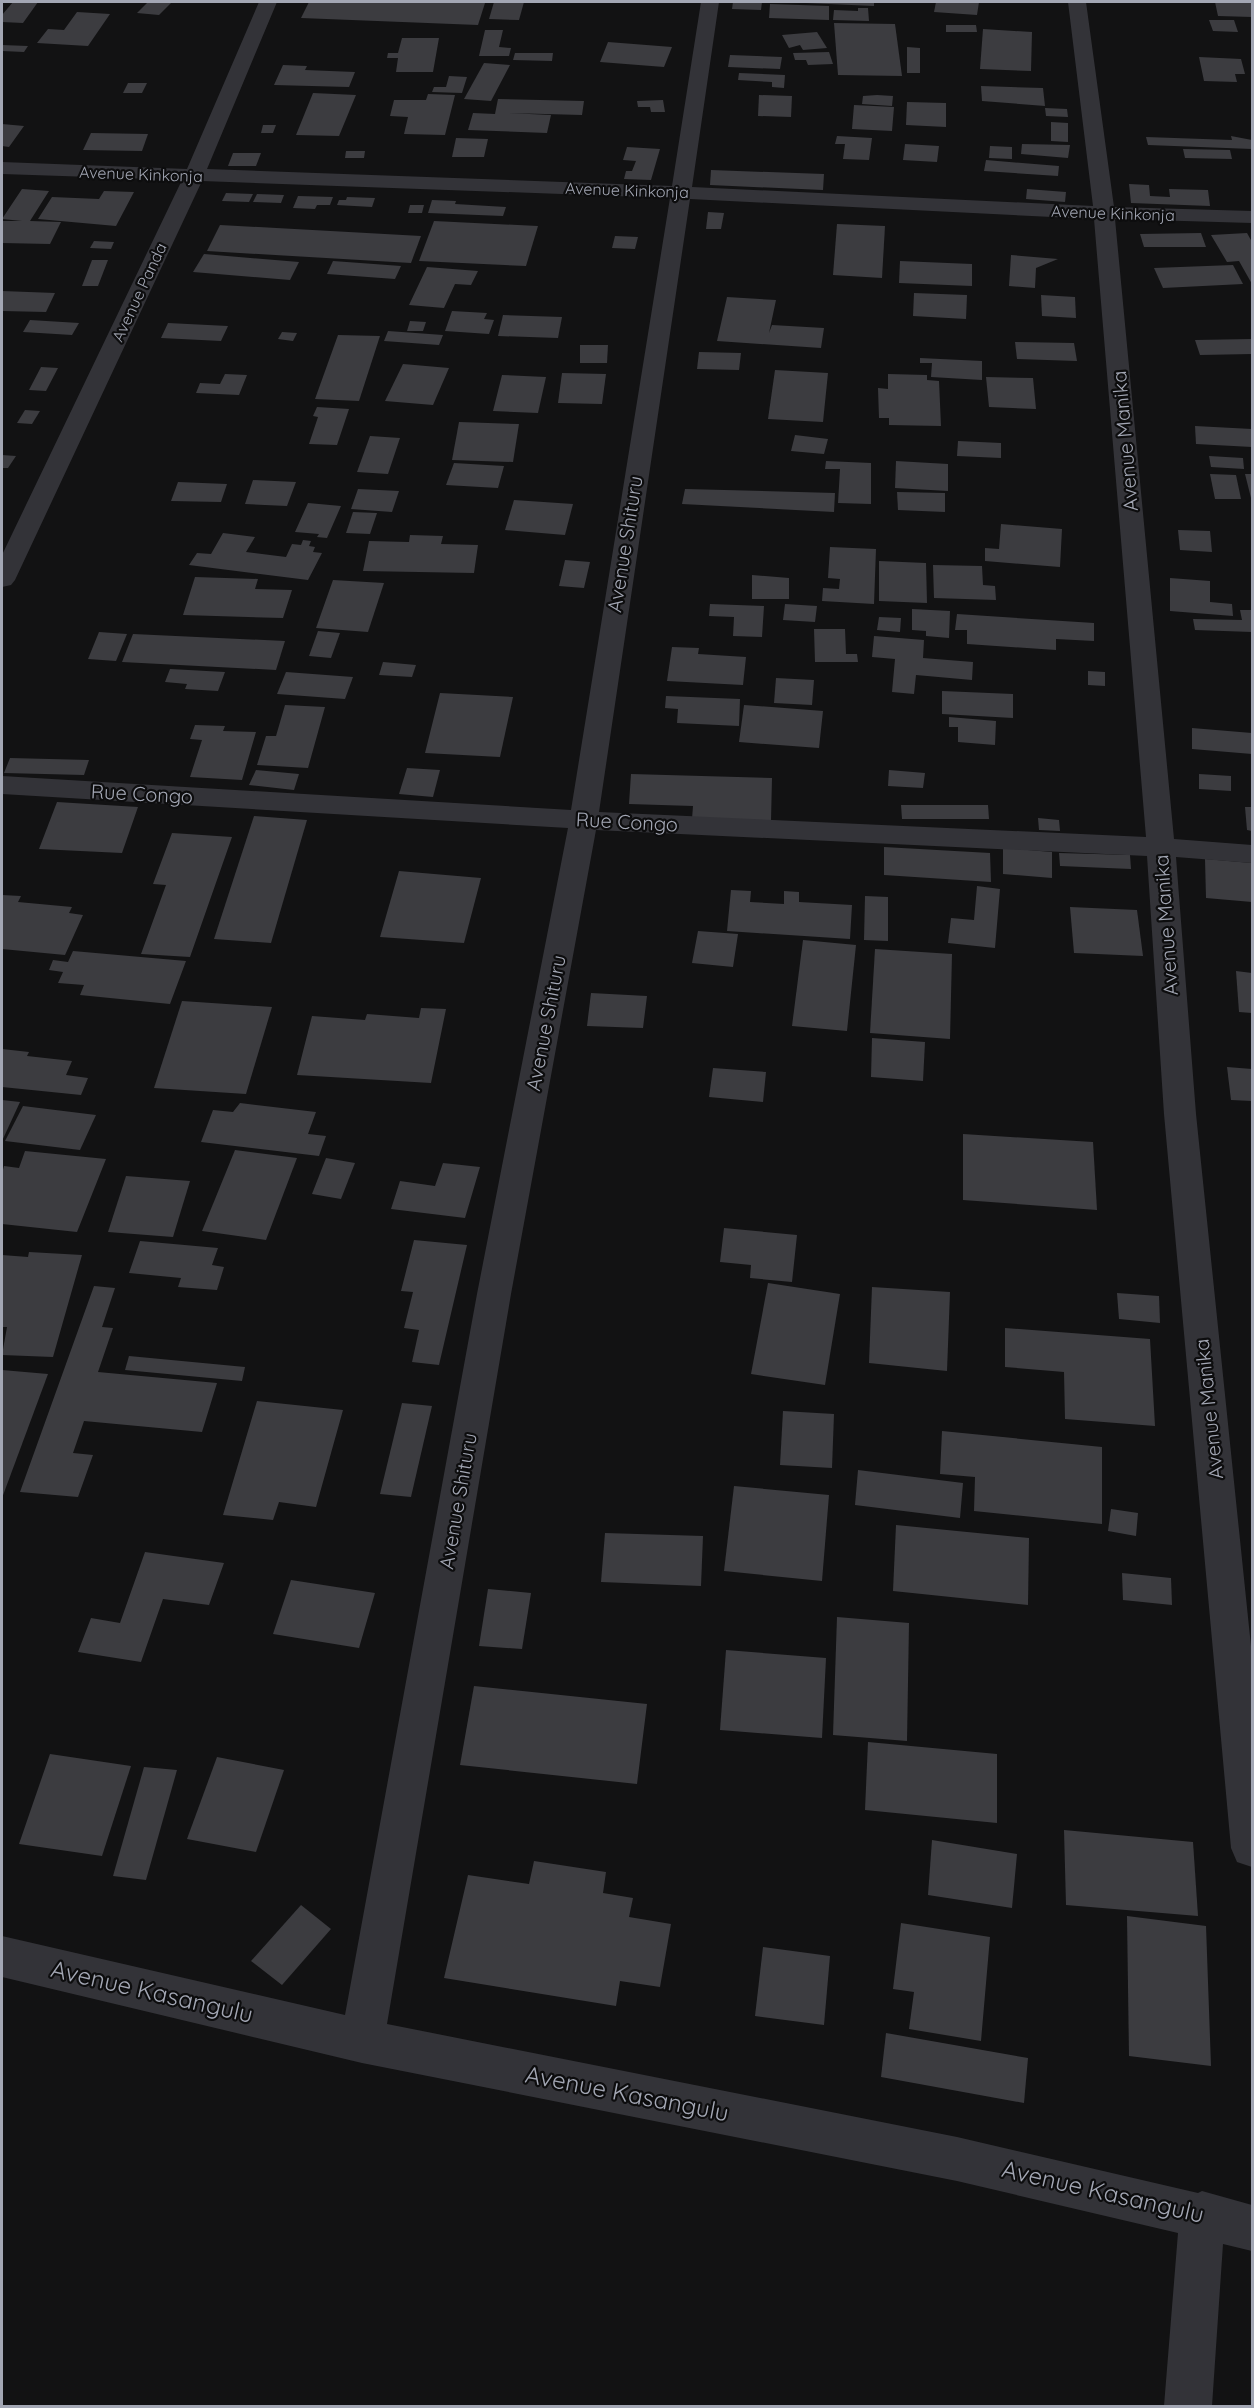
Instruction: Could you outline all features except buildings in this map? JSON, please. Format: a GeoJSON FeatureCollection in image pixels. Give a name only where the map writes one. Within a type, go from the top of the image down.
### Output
{"type":"FeatureCollection","features":[{"type":"Feature","properties":{"kind":"street","name":"Avenue Panda"},"geometry":{"type":"LineString","coordinates":[[2,580],[194,176],[268,2]]}},
{"type":"Feature","properties":{"kind":"street","name":"Avenue Shituru"},"geometry":{"type":"LineString","coordinates":[[362,2041],[494,1294],[584,820],[678,192],[710,2]]}},
{"type":"Feature","properties":{"kind":"street","name":"Avenue Manika"},"geometry":{"type":"LineString","coordinates":[[1077,2],[1104,213],[1161,847],[1181,1126],[1252,1848]]}},
{"type":"Feature","properties":{"kind":"street","name":"Avenue Kinkonja"},"geometry":{"type":"LineString","coordinates":[[2,168],[678,192],[1104,213],[1252,217]]}},
{"type":"Feature","properties":{"kind":"street","name":"Rue Congo"},"geometry":{"type":"LineString","coordinates":[[2,785],[584,820],[1161,847],[1252,854]]}},
{"type":"Feature","properties":{"kind":"street","name":"Avenue Kasangulu"},"geometry":{"type":"LineString","coordinates":[[2,1957],[362,2041],[957,2159],[1202,2214],[1252,2228]]}},
{"type":"Feature","properties":{"kind":"street"},"geometry":{"type":"LineString","coordinates":[[1188,2406],[1202,2214]]}}]}
